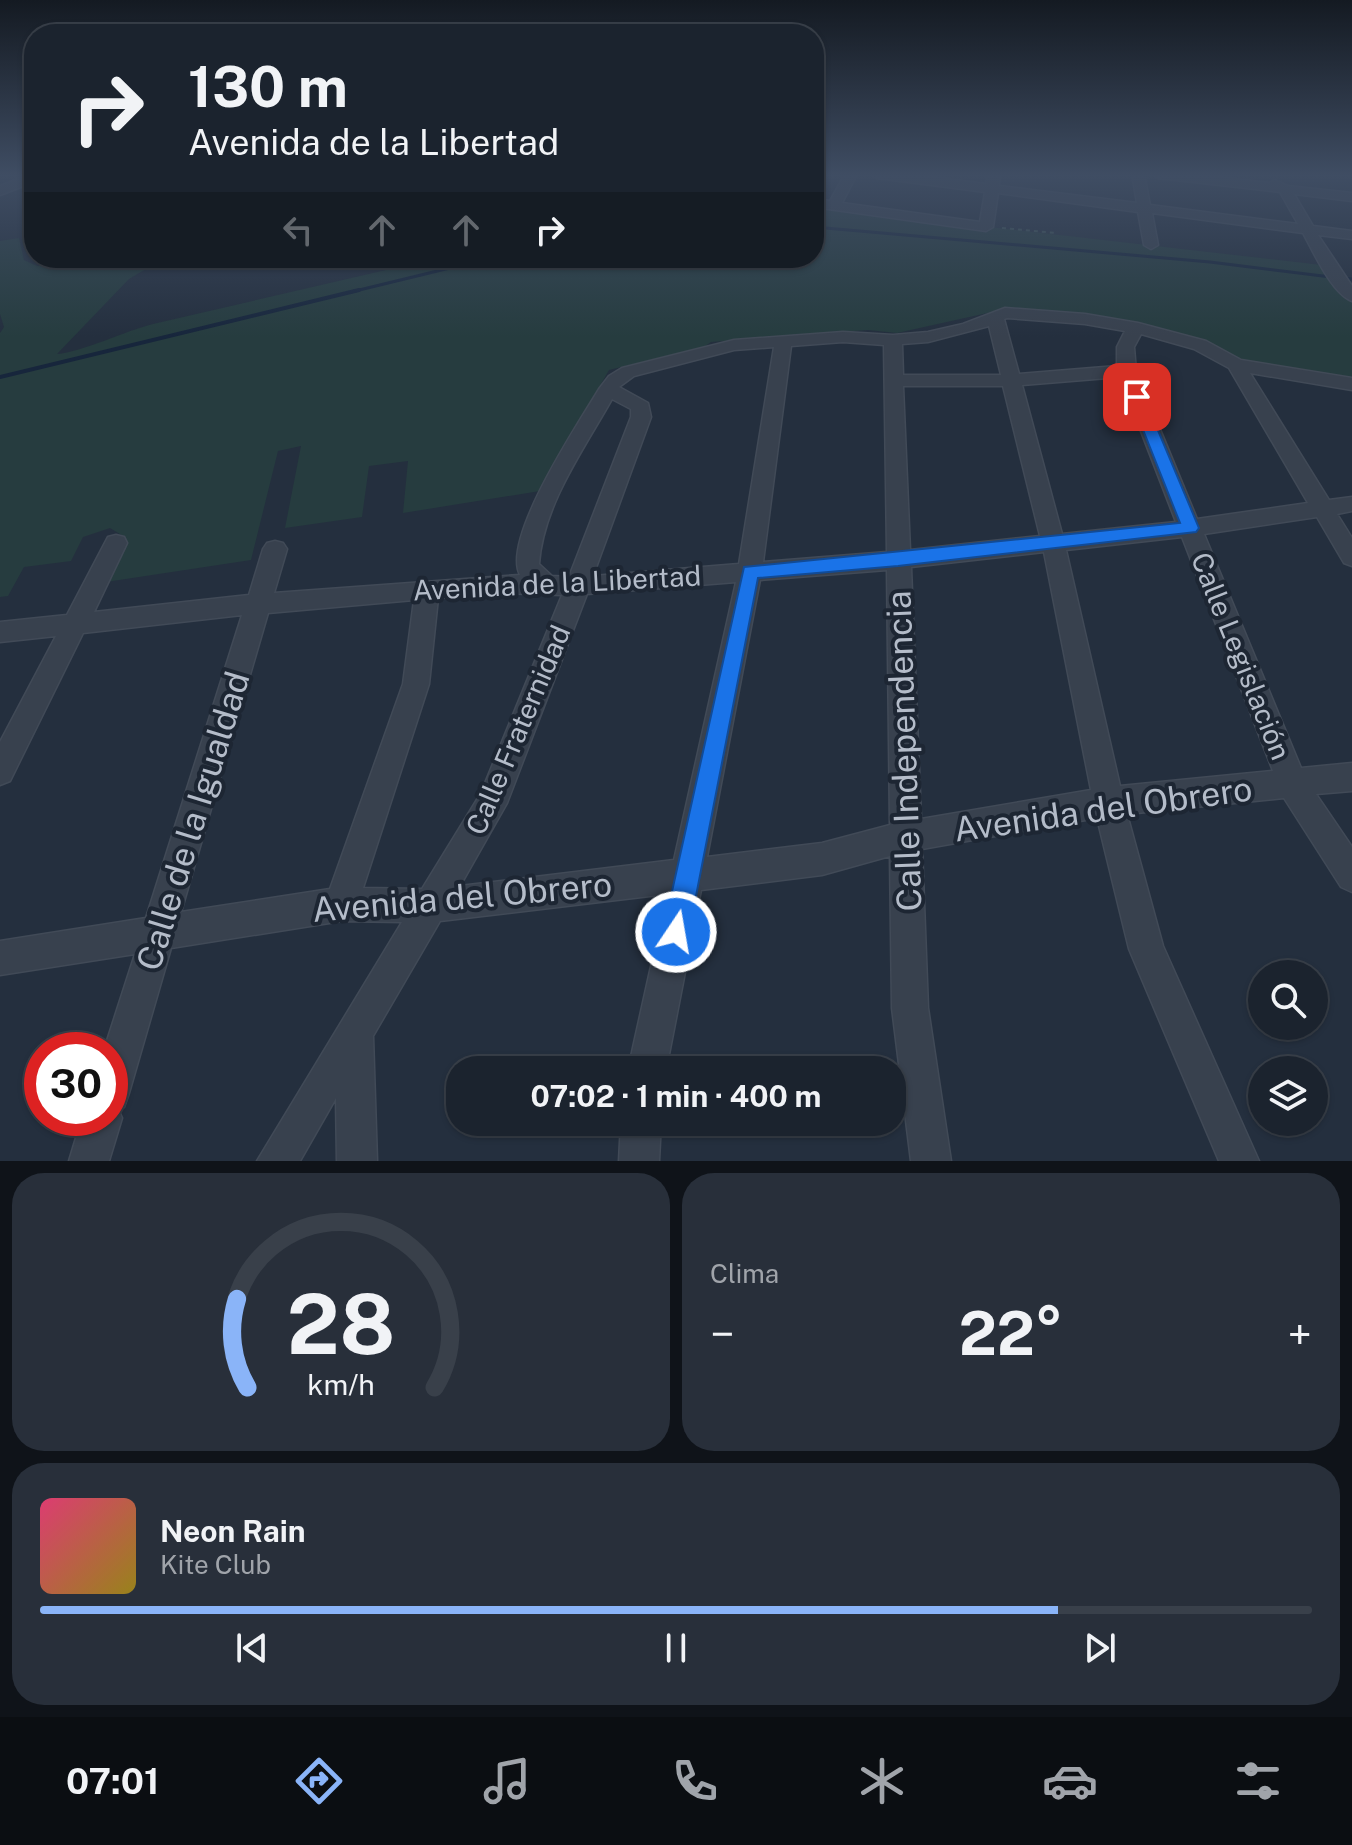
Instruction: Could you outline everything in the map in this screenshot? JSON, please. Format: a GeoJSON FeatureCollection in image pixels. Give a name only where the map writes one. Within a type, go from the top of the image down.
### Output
{"type":"FeatureCollection","features":[{"type":"Feature","properties":{"kind":"street"},"geometry":{"type":"LineString","coordinates":[[1148,228],[1151,245]]}},
{"type":"Feature","properties":{"kind":"street"},"geometry":{"type":"LineString","coordinates":[[1294,228],[1352,235]]}},
{"type":"Feature","properties":{"kind":"street"},"geometry":{"type":"LineString","coordinates":[[1308,230],[1342,284]]}},
{"type":"Feature","properties":{"kind":"street"},"geometry":{"type":"LineString","coordinates":[[548,585],[532,574],[527,564],[528,553],[551,489],[608,389],[621,375],[720,347],[856,336],[893,340],[946,334],[1005,313],[1060,317],[1130,349]]}},
{"type":"Feature","properties":{"kind":"street"},"geometry":{"type":"LineString","coordinates":[[995,318],[1053,541],[1108,802],[1146,949],[1239,1161]]}},
{"type":"Feature","properties":{"kind":"street","name":"Calle Independencia"},"geometry":{"type":"LineString","coordinates":[[893,340],[910,1008],[931,1161]]}},
{"type":"Feature","properties":{"kind":"street"},"geometry":{"type":"LineString","coordinates":[[650,1056],[750,572],[783,342]]}},
{"type":"Feature","properties":{"kind":"street"},"geometry":{"type":"LineString","coordinates":[[894,381],[1013,380],[1130,349],[1200,345],[1236,365],[1352,384]]}},
{"type":"Feature","properties":{"kind":"street","name":"Calle Legislación"},"geometry":{"type":"LineString","coordinates":[[1130,349],[1190,528],[1293,785],[1352,876]]}},
{"type":"Feature","properties":{"kind":"street"},"geometry":{"type":"LineString","coordinates":[[1236,365],[1352,557]]}},
{"type":"Feature","properties":{"kind":"street","name":"Calle Fraternidad"},"geometry":{"type":"LineString","coordinates":[[277,1161],[492,803],[643,412],[636,404],[608,389]]}},
{"type":"Feature","properties":{"kind":"street","name":"Avenida de la Libertad"},"geometry":{"type":"LineString","coordinates":[[0,632],[258,604],[427,590],[502,584],[578,586],[898,560],[1190,528],[1352,504]]}},
{"type":"Feature","properties":{"kind":"street"},"geometry":{"type":"LineString","coordinates":[[0,771],[116,543]]}},
{"type":"Feature","properties":{"kind":"street","name":"Calle de la Igualdad"},"geometry":{"type":"LineString","coordinates":[[128,1034],[275,549]]}},
{"type":"Feature","properties":{"kind":"street"},"geometry":{"type":"LineString","coordinates":[[342,904],[416,684],[427,590]]}},
{"type":"Feature","properties":{"kind":"street","name":"Avenida del Obrero"},"geometry":{"type":"LineString","coordinates":[[0,958],[342,904],[429,906],[822,859],[908,836],[1108,802],[1352,777]]}},
{"type":"Feature","properties":{"kind":"street"},"geometry":{"type":"LineString","coordinates":[[354,1030],[357,1161]]}},
{"type":"Feature","properties":{"kind":"street"},"geometry":{"type":"LineString","coordinates":[[89,1161],[97,1136]]}},
{"type":"Feature","properties":{"kind":"street"},"geometry":{"type":"LineString","coordinates":[[639,1161],[640,1136]]}},
{"type":"Feature","properties":{"kind":"path"},"geometry":{"type":"LineString","coordinates":[[1000,228],[1056,233]]}},
{"type":"Feature","properties":{"kind":"green space"},"geometry":{"type":"Polygon","coordinates":[[[824,228],[1000,228],[1322,265],[1352,301],[1352,377],[1247,363],[1208,344],[1001,310],[897,333],[868,330],[711,342],[704,347],[609,370],[540,491],[403,513],[408,461],[369,466],[362,517],[285,528],[301,446],[278,451],[251,560],[106,582],[125,537],[110,528],[83,537],[71,561],[24,567],[8,596],[0,597],[0,333],[4,327],[0,314],[0,241],[19,238],[24,268],[150,268],[129,279],[57,354],[153,324],[395,268],[824,268],[824,228]]]}},
{"type":"Feature","properties":{"kind":"waterway"},"geometry":{"type":"LineString","coordinates":[[827,228],[1210,262],[1331,277]]}},
{"type":"Feature","properties":{"kind":"waterway"},"geometry":{"type":"LineString","coordinates":[[351,292],[450,268]]}},
{"type":"Feature","properties":{"kind":"waterway"},"geometry":{"type":"LineString","coordinates":[[1340,278],[1352,279]]}},
{"type":"Feature","properties":{"kind":"waterway"},"geometry":{"type":"LineString","coordinates":[[0,377],[359,290]]}},
{"type":"Feature","properties":{"kind":"route"},"geometry":{"type":"LineString","coordinates":[[676,932],[750,572],[898,560],[1190,528],[1137,397]]}}]}
